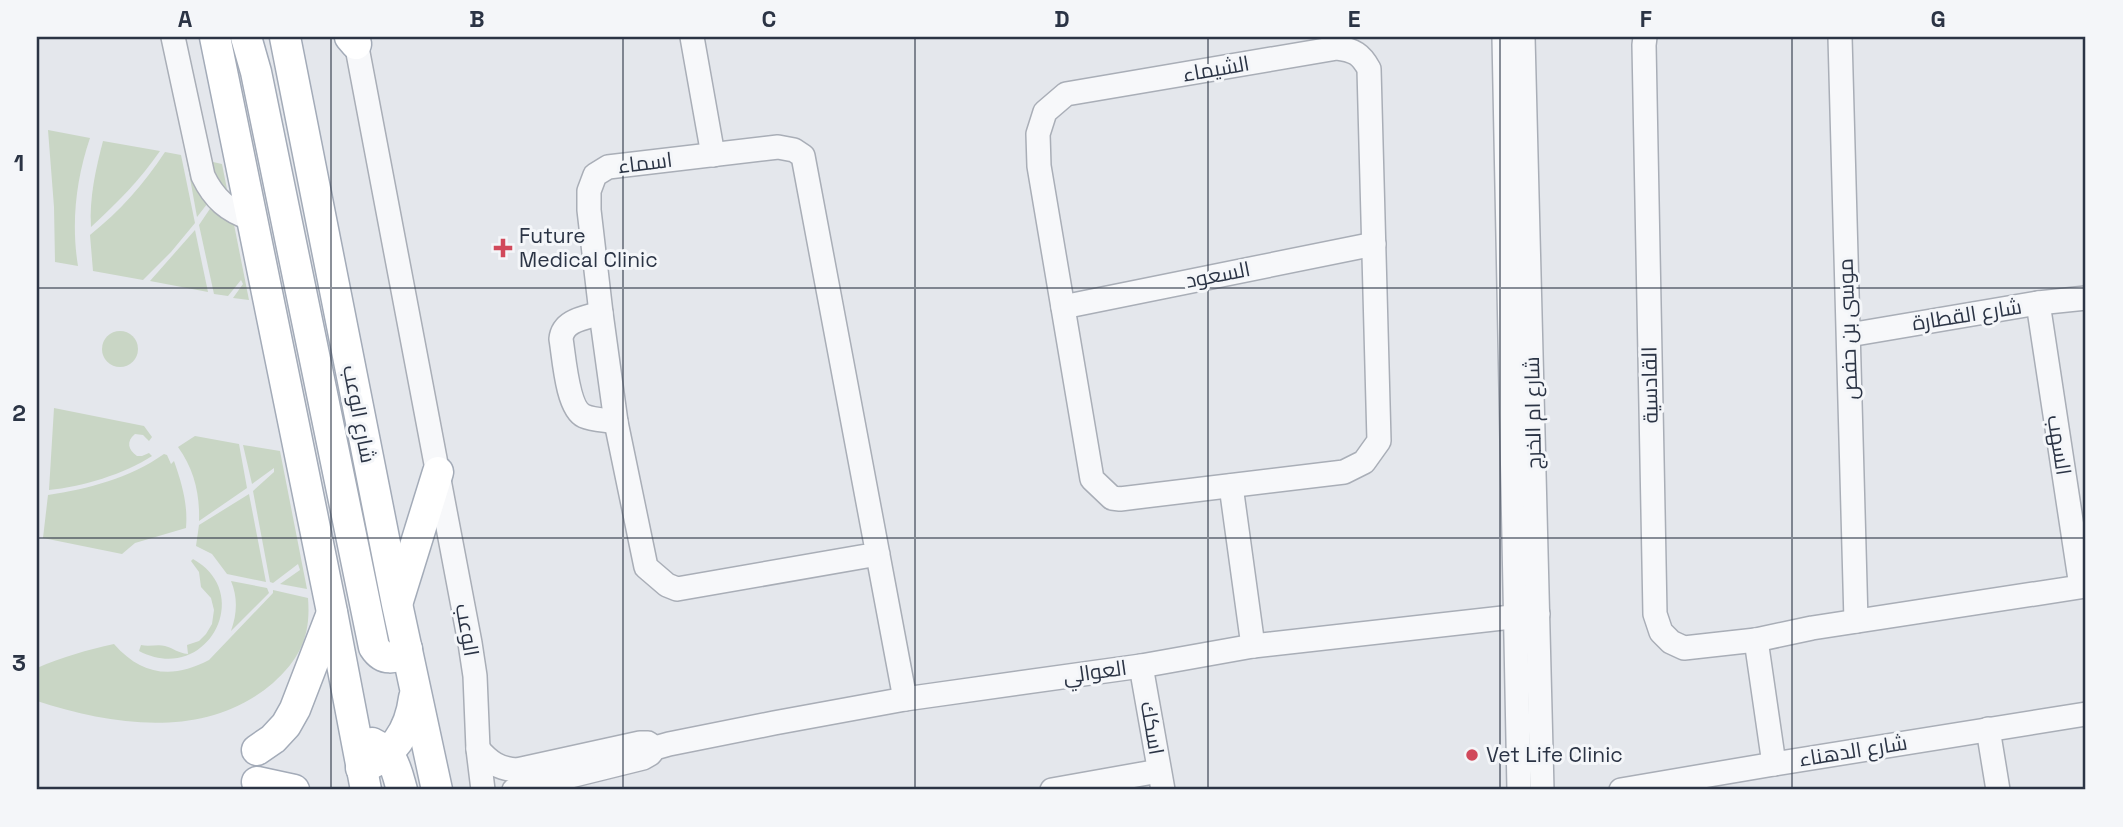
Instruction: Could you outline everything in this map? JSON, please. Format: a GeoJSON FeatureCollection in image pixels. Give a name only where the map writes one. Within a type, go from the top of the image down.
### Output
{"type":"FeatureCollection","features":[{"type":"Feature","properties":{"kind":"main road"},"geometry":{"type":"LineString","coordinates":[[215,37],[361,766],[380,760],[398,743],[411,719],[415,691]]}},
{"type":"Feature","properties":{"kind":"main road"},"geometry":{"type":"LineString","coordinates":[[246,37],[374,646],[384,658],[399,656],[407,649]]}},
{"type":"Feature","properties":{"kind":"main road","name":"شارع الوعب"},"geometry":{"type":"LineString","coordinates":[[285,37],[397,604],[437,790]]}},
{"type":"Feature","properties":{"kind":"main road"},"geometry":{"type":"LineString","coordinates":[[397,604],[438,471]]}},
{"type":"Feature","properties":{"kind":"main road"},"geometry":{"type":"LineString","coordinates":[[257,750],[279,732],[295,709],[332,612]]}},
{"type":"Feature","properties":{"kind":"main road"},"geometry":{"type":"LineString","coordinates":[[388,753],[402,790]]}},
{"type":"Feature","properties":{"kind":"main road"},"geometry":{"type":"LineString","coordinates":[[257,782],[293,790]]}},
{"type":"Feature","properties":{"kind":"street"},"geometry":{"type":"LineString","coordinates":[[173,37],[203,176],[211,192],[222,204],[252,219]]}},
{"type":"Feature","properties":{"kind":"street"},"geometry":{"type":"LineString","coordinates":[[692,37],[713,155]]}},
{"type":"Feature","properties":{"kind":"street","name":"شارع ام الخرج"},"geometry":{"type":"LineString","coordinates":[[1504,37],[1527,615],[1542,790]]}},
{"type":"Feature","properties":{"kind":"street","name":"شارع ام الخرج"},"geometry":{"type":"LineString","coordinates":[[1519,790],[1527,615],[1523,37]]}},
{"type":"Feature","properties":{"kind":"street","name":"القادسية"},"geometry":{"type":"LineString","coordinates":[[1645,37],[1655,614],[1661,632],[1671,642],[1684,648],[1756,640],[1856,621],[2083,586]]}},
{"type":"Feature","properties":{"kind":"street","name":"موسى بن حفص"},"geometry":{"type":"LineString","coordinates":[[1840,37],[1856,621]]}},
{"type":"Feature","properties":{"kind":"street"},"geometry":{"type":"LineString","coordinates":[[354,39],[438,471]]}},
{"type":"Feature","properties":{"kind":"street","name":"الشيماء"},"geometry":{"type":"LineString","coordinates":[[1337,48],[1352,50],[1362,56],[1369,69],[1374,244],[1379,441],[1364,462],[1344,472],[1121,499],[1112,498],[1092,479],[1039,166],[1038,134],[1045,112],[1066,94],[1337,48]]}},
{"type":"Feature","properties":{"kind":"street","name":"اسماء"},"geometry":{"type":"LineString","coordinates":[[878,554],[677,589],[667,585],[646,567],[616,422],[601,313],[589,209],[590,191],[595,175],[608,167],[778,147],[794,150],[803,156],[878,554],[905,699]]}},
{"type":"Feature","properties":{"kind":"street","name":"السعود"},"geometry":{"type":"LineString","coordinates":[[1063,307],[1374,244]]}},
{"type":"Feature","properties":{"kind":"street","name":"شارع القطارة"},"geometry":{"type":"LineString","coordinates":[[1849,335],[2038,303],[2086,298]]}},
{"type":"Feature","properties":{"kind":"street","name":"السهب"},"geometry":{"type":"LineString","coordinates":[[2038,303],[2083,586]]}},
{"type":"Feature","properties":{"kind":"street"},"geometry":{"type":"LineString","coordinates":[[601,313],[567,325],[562,330],[561,339],[571,399],[578,412],[583,416],[616,422]]}},
{"type":"Feature","properties":{"kind":"street","name":"الوعب"},"geometry":{"type":"LineString","coordinates":[[438,471],[475,676],[478,749],[483,790]]}},
{"type":"Feature","properties":{"kind":"street"},"geometry":{"type":"LineString","coordinates":[[1231,486],[1253,646]]}},
{"type":"Feature","properties":{"kind":"street","name":"العوالي"},"geometry":{"type":"LineString","coordinates":[[514,790],[643,758],[655,748],[905,699],[1141,666],[1253,646],[1527,615]]}},
{"type":"Feature","properties":{"kind":"street"},"geometry":{"type":"LineString","coordinates":[[1756,640],[1774,764]]}},
{"type":"Feature","properties":{"kind":"street","name":"اسكك"},"geometry":{"type":"LineString","coordinates":[[1141,666],[1161,780]]}},
{"type":"Feature","properties":{"kind":"street","name":"شارع الدهناء"},"geometry":{"type":"LineString","coordinates":[[1621,790],[2086,714]]}},
{"type":"Feature","properties":{"kind":"street"},"geometry":{"type":"LineString","coordinates":[[1988,729],[1998,790]]}},
{"type":"Feature","properties":{"kind":"street","name":"العوالي"},"geometry":{"type":"LineString","coordinates":[[478,749],[495,765],[517,770],[640,743],[648,743],[655,748]]}},
{"type":"Feature","properties":{"kind":"street"},"geometry":{"type":"LineString","coordinates":[[1052,790],[1161,780]]}},
{"type":"Feature","properties":{"kind":"green space"},"geometry":{"type":"Polygon","coordinates":[[[48,130],[90,138],[76,201],[78,266],[55,262],[48,130]]]}},
{"type":"Feature","properties":{"kind":"green space"},"geometry":{"type":"Polygon","coordinates":[[[103,141],[160,151],[128,191],[91,227],[92,194],[103,141]]]}},
{"type":"Feature","properties":{"kind":"green space"},"geometry":{"type":"Polygon","coordinates":[[[165,152],[181,155],[195,223],[143,280],[93,271],[90,235],[131,196],[165,152]]]}},
{"type":"Feature","properties":{"kind":"green space"},"geometry":{"type":"Polygon","coordinates":[[[186,156],[222,164],[249,300],[233,298],[243,284],[241,280],[228,296],[214,294],[199,225],[224,188],[221,186],[197,217],[186,156]]]}},
{"type":"Feature","properties":{"kind":"green space"},"geometry":{"type":"Polygon","coordinates":[[[195,230],[208,292],[150,281],[195,230]]]}},
{"type":"Feature","properties":{"kind":"green space"},"geometry":{"type":"Polygon","coordinates":[[[120,331],[133,336],[138,349],[133,362],[120,367],[107,362],[102,349],[107,336],[120,331]]]}},
{"type":"Feature","properties":{"kind":"green space"},"geometry":{"type":"Polygon","coordinates":[[[54,408],[144,426],[152,437],[149,441],[143,435],[135,434],[129,445],[137,456],[149,453],[152,456],[102,479],[49,490],[54,408]]]}},
{"type":"Feature","properties":{"kind":"green space"},"geometry":{"type":"Polygon","coordinates":[[[195,436],[239,444],[247,488],[199,521],[195,482],[178,447],[195,436]]]}},
{"type":"Feature","properties":{"kind":"green space"},"geometry":{"type":"Polygon","coordinates":[[[243,445],[280,451],[307,589],[280,584],[300,570],[298,564],[273,583],[270,582],[253,491],[274,472],[274,468],[252,484],[243,445]]]}},
{"type":"Feature","properties":{"kind":"green space"},"geometry":{"type":"Polygon","coordinates":[[[164,454],[171,464],[174,461],[180,478],[185,502],[186,528],[135,543],[122,554],[43,538],[48,495],[108,481],[137,470],[164,454]]]}},
{"type":"Feature","properties":{"kind":"green space"},"geometry":{"type":"Polygon","coordinates":[[[249,494],[266,582],[227,574],[212,554],[196,546],[199,525],[249,494]]]}},
{"type":"Feature","properties":{"kind":"green space"},"geometry":{"type":"Polygon","coordinates":[[[193,559],[212,574],[221,593],[221,613],[215,631],[202,646],[185,656],[163,659],[139,651],[141,645],[159,645],[188,654],[187,645],[199,641],[212,624],[214,610],[211,598],[201,587],[199,572],[191,561],[193,559]]]}},
{"type":"Feature","properties":{"kind":"green space"},"geometry":{"type":"Polygon","coordinates":[[[231,581],[267,588],[269,593],[231,631],[236,606],[231,581]]]}},
{"type":"Feature","properties":{"kind":"green space"},"geometry":{"type":"Polygon","coordinates":[[[273,590],[308,598],[306,635],[297,655],[283,674],[247,701],[219,713],[159,723],[97,717],[37,701],[37,668],[104,646],[114,644],[136,663],[158,671],[183,670],[209,660],[273,590]]]}},
{"type":"Feature","properties":{"kind":"place","name":"Future Medical Clinic"},"geometry":{"type":"Point","coordinates":[503,248]}},
{"type":"Feature","properties":{"kind":"place","name":"Vet Life Clinic"},"geometry":{"type":"Point","coordinates":[1472,755]}}]}
